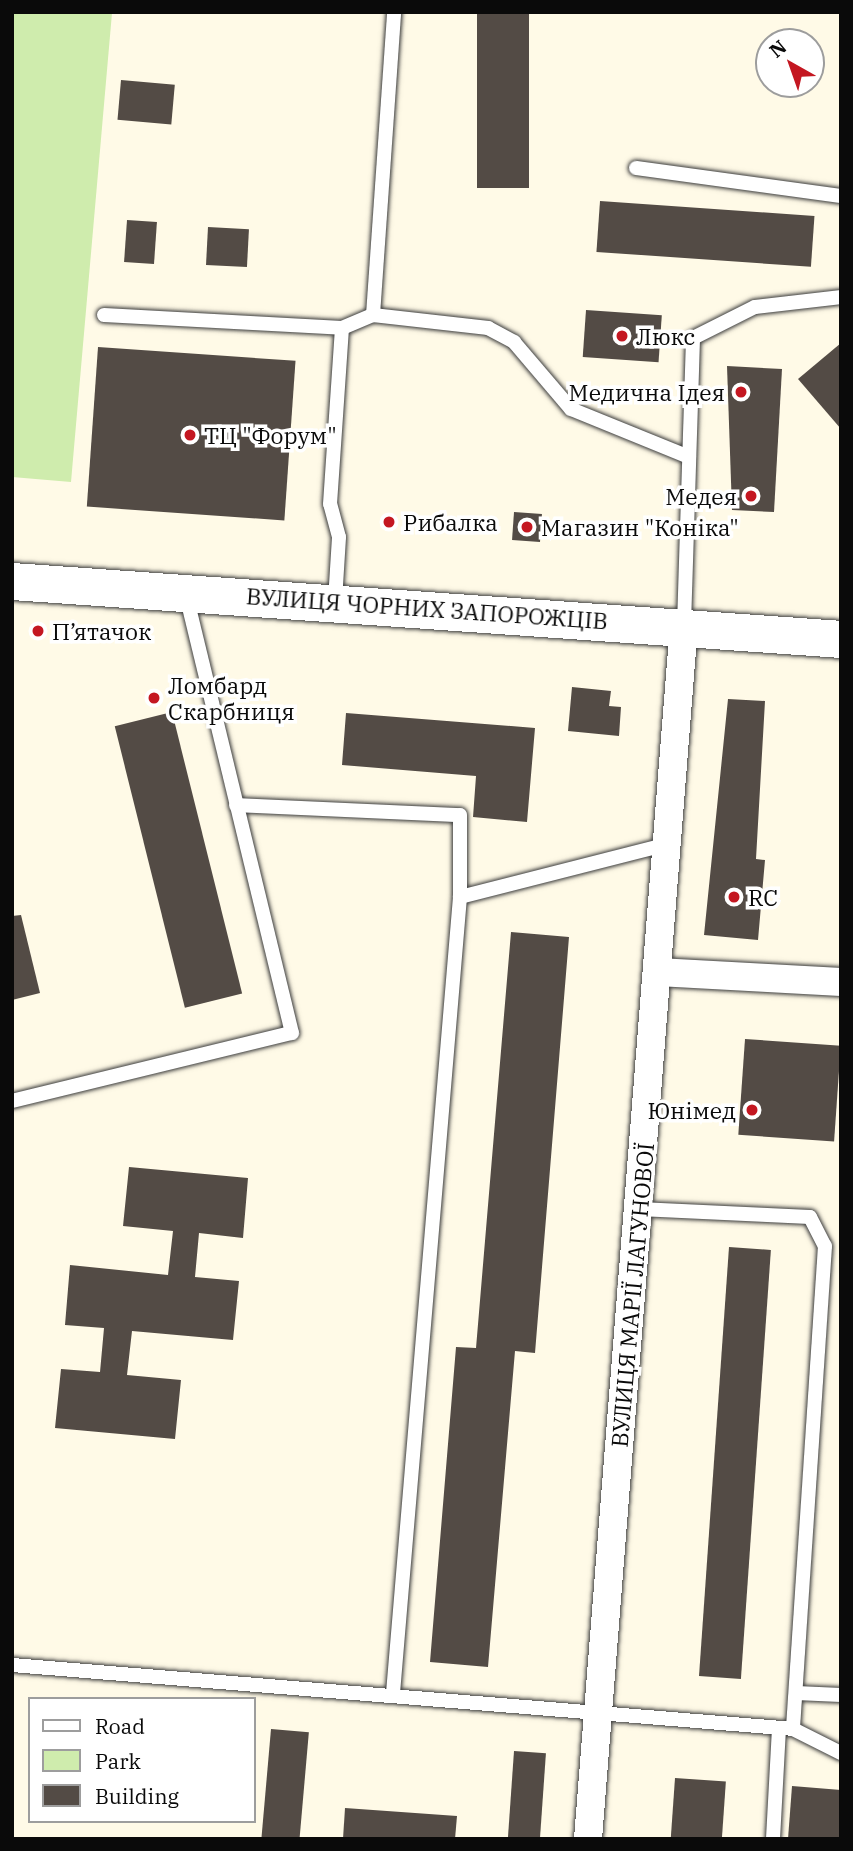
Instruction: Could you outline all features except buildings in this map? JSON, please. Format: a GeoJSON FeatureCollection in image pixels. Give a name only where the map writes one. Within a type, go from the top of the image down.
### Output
{"type":"FeatureCollection","features":[{"type":"Feature","properties":{"kind":"street","name":"ВУЛИЦЯ ЧОРНИХ ЗАПОРОЖЦІВ"},"geometry":{"type":"LineString","coordinates":[[12,581],[684,625],[841,639]]}},
{"type":"Feature","properties":{"kind":"street","name":"ВУЛИЦЯ МАРІЇ ЛАГУНОВОЇ"},"geometry":{"type":"LineString","coordinates":[[588,1839],[659,972],[684,625]]}},
{"type":"Feature","properties":{"kind":"street"},"geometry":{"type":"LineString","coordinates":[[659,972],[841,982]]}},
{"type":"Feature","properties":{"kind":"lane"},"geometry":{"type":"LineString","coordinates":[[373,315],[394,12]]}},
{"type":"Feature","properties":{"kind":"lane"},"geometry":{"type":"LineString","coordinates":[[636,168],[841,196]]}},
{"type":"Feature","properties":{"kind":"lane"},"geometry":{"type":"LineString","coordinates":[[684,625],[693,338],[755,307],[841,297]]}},
{"type":"Feature","properties":{"kind":"lane"},"geometry":{"type":"LineString","coordinates":[[104,315],[342,328],[373,315],[498,331],[572,409],[689,457]]}},
{"type":"Feature","properties":{"kind":"lane"},"geometry":{"type":"LineString","coordinates":[[335,601],[338,537],[330,504],[342,328]]}},
{"type":"Feature","properties":{"kind":"lane"},"geometry":{"type":"LineString","coordinates":[[12,1101],[292,1032],[186,592]]}},
{"type":"Feature","properties":{"kind":"lane"},"geometry":{"type":"LineString","coordinates":[[236,805],[460,815],[460,897],[393,1694]]}},
{"type":"Feature","properties":{"kind":"lane"},"geometry":{"type":"LineString","coordinates":[[460,897],[668,844]]}},
{"type":"Feature","properties":{"kind":"lane"},"geometry":{"type":"LineString","coordinates":[[639,1209],[810,1217],[825,1246],[796,1693],[786,1728],[773,1839]]}},
{"type":"Feature","properties":{"kind":"lane"},"geometry":{"type":"LineString","coordinates":[[12,1665],[786,1728],[841,1753]]}},
{"type":"Feature","properties":{"kind":"lane"},"geometry":{"type":"LineString","coordinates":[[796,1693],[841,1695]]}},
{"type":"Feature","properties":{"kind":"green space"},"geometry":{"type":"Polygon","coordinates":[[[12,12],[112,13],[71,482],[12,477],[12,12]]]}},
{"type":"Feature","properties":{"kind":"place","name":"Люкс"},"geometry":{"type":"Point","coordinates":[622,336]}},
{"type":"Feature","properties":{"kind":"place","name":"Медична Ідея"},"geometry":{"type":"Point","coordinates":[741,392]}},
{"type":"Feature","properties":{"kind":"place","name":"ТЦ \"Форум\""},"geometry":{"type":"Point","coordinates":[190,435]}},
{"type":"Feature","properties":{"kind":"place","name":"Медея"},"geometry":{"type":"Point","coordinates":[751,496]}},
{"type":"Feature","properties":{"kind":"place","name":"Рибалка"},"geometry":{"type":"Point","coordinates":[389,522]}},
{"type":"Feature","properties":{"kind":"place","name":"Магазин \"Коніка\""},"geometry":{"type":"Point","coordinates":[527,527]}},
{"type":"Feature","properties":{"kind":"place","name":"П’ятачок"},"geometry":{"type":"Point","coordinates":[38,631]}},
{"type":"Feature","properties":{"kind":"place","name":"Ломбард Скарбниця"},"geometry":{"type":"Point","coordinates":[154,698]}},
{"type":"Feature","properties":{"kind":"place","name":"RC"},"geometry":{"type":"Point","coordinates":[734,897]}},
{"type":"Feature","properties":{"kind":"place","name":"Юнімед"},"geometry":{"type":"Point","coordinates":[752,1110]}}]}
